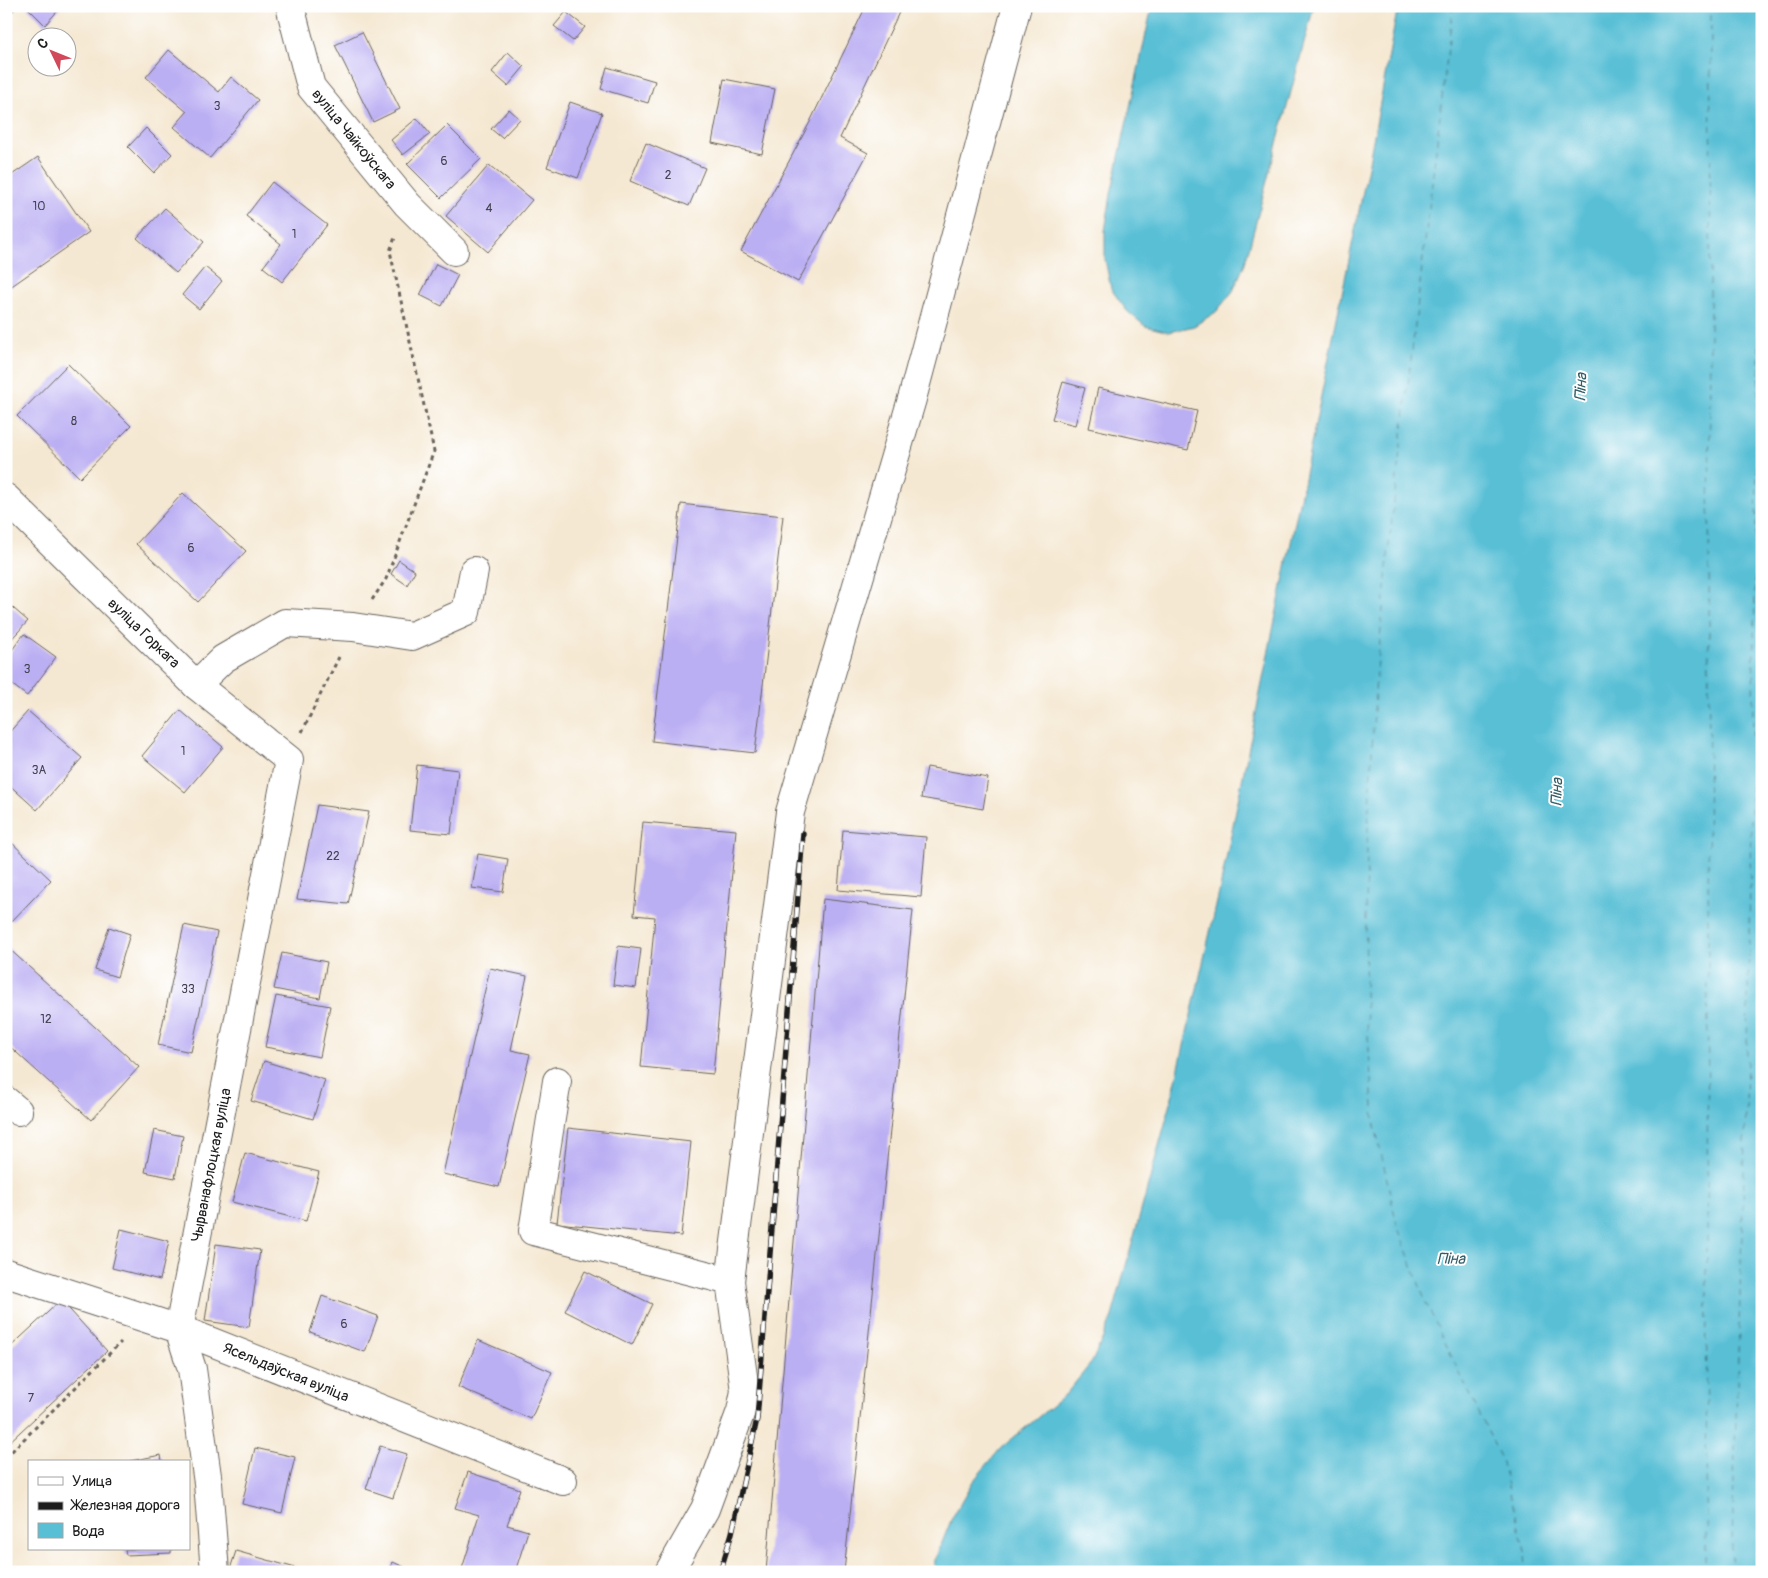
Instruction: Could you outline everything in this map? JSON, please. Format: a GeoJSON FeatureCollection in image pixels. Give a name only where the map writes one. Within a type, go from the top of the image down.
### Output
{"type":"FeatureCollection","features":[{"type":"Feature","properties":{"kind":"street","name":"вуліца Чайкоўскага"},"geometry":{"type":"LineString","coordinates":[[290,6],[311,87],[407,204],[454,251]]}},
{"type":"Feature","properties":{"kind":"street"},"geometry":{"type":"LineString","coordinates":[[669,1572],[705,1509],[741,1411],[745,1392],[730,1280],[790,812],[912,398],[1017,6]]}},
{"type":"Feature","properties":{"kind":"street","name":"вуліца Горкага"},"geometry":{"type":"LineString","coordinates":[[6,498],[196,685],[289,760]]}},
{"type":"Feature","properties":{"kind":"street"},"geometry":{"type":"LineString","coordinates":[[196,685],[223,659],[285,623],[353,627],[412,636],[466,612],[474,571]]}},
{"type":"Feature","properties":{"kind":"street","name":"Чырванафлоцкая вуліца"},"geometry":{"type":"LineString","coordinates":[[215,1572],[208,1483],[192,1370],[180,1330],[289,760]]}},
{"type":"Feature","properties":{"kind":"street"},"geometry":{"type":"LineString","coordinates":[[558,1081],[533,1231],[730,1280]]}},
{"type":"Feature","properties":{"kind":"street","name":"Ясельдаўская вуліца"},"geometry":{"type":"LineString","coordinates":[[6,1273],[180,1330],[563,1481]]}},
{"type":"Feature","properties":{"kind":"path"},"geometry":{"type":"LineString","coordinates":[[289,760],[353,627],[386,579],[434,451],[390,251],[407,204]]}},
{"type":"Feature","properties":{"kind":"path"},"geometry":{"type":"LineString","coordinates":[[6,1457],[145,1318]]}},
{"type":"Feature","properties":{"kind":"water"},"geometry":{"type":"Polygon","coordinates":[[[1152,6],[1314,6],[1245,263],[1233,291],[1216,312],[1194,326],[1169,332],[1145,326],[1127,311],[1111,289],[1105,259],[1105,231],[1111,194],[1152,6]]]}},
{"type":"Feature","properties":{"kind":"water","name":"Піна"},"geometry":{"type":"Polygon","coordinates":[[[1398,6],[1762,6],[1762,1572],[934,1572],[935,1560],[952,1518],[974,1480],[1001,1448],[1066,1394],[1092,1362],[1111,1320],[1171,1102],[1219,893],[1369,162],[1398,6]]]}},
{"type":"Feature","properties":{"kind":"building"},"geometry":{"type":"Polygon","coordinates":[[[6,6],[18,6],[6,18],[6,6]]]}},
{"type":"Feature","properties":{"kind":"building"},"geometry":{"type":"Polygon","coordinates":[[[26,6],[62,6],[45,25],[26,6]]]}},
{"type":"Feature","properties":{"kind":"building"},"geometry":{"type":"Polygon","coordinates":[[[866,6],[902,6],[840,138],[868,153],[798,282],[741,251],[810,122],[866,6]]]}},
{"type":"Feature","properties":{"kind":"building"},"geometry":{"type":"Polygon","coordinates":[[[566,12],[585,27],[573,41],[554,26],[566,12]]]}},
{"type":"Feature","properties":{"kind":"building"},"geometry":{"type":"Polygon","coordinates":[[[362,32],[400,109],[373,122],[335,45],[362,32]]]}},
{"type":"Feature","properties":{"kind":"building"},"geometry":{"type":"Polygon","coordinates":[[[169,50],[219,92],[231,77],[258,100],[210,158],[174,127],[187,112],[146,77],[169,50]]]}},
{"type":"Feature","properties":{"kind":"building"},"geometry":{"type":"Polygon","coordinates":[[[508,52],[524,67],[508,86],[492,72],[508,52]]]}},
{"type":"Feature","properties":{"kind":"building"},"geometry":{"type":"Polygon","coordinates":[[[607,67],[655,81],[648,103],[601,89],[607,67]]]}},
{"type":"Feature","properties":{"kind":"building"},"geometry":{"type":"Polygon","coordinates":[[[724,79],[775,89],[762,154],[712,143],[724,79]]]}},
{"type":"Feature","properties":{"kind":"building"},"geometry":{"type":"Polygon","coordinates":[[[570,102],[602,113],[578,178],[547,167],[570,102]]]}},
{"type":"Feature","properties":{"kind":"building"},"geometry":{"type":"Polygon","coordinates":[[[509,109],[520,119],[502,138],[491,129],[509,109]]]}},
{"type":"Feature","properties":{"kind":"building"},"geometry":{"type":"Polygon","coordinates":[[[417,118],[430,134],[403,155],[391,140],[417,118]]]}},
{"type":"Feature","properties":{"kind":"building"},"geometry":{"type":"Polygon","coordinates":[[[447,125],[481,159],[441,198],[407,164],[447,125]]]}},
{"type":"Feature","properties":{"kind":"building"},"geometry":{"type":"Polygon","coordinates":[[[146,128],[172,154],[154,173],[128,147],[146,128]]]}},
{"type":"Feature","properties":{"kind":"building"},"geometry":{"type":"Polygon","coordinates":[[[646,143],[705,168],[689,206],[630,181],[646,143]]]}},
{"type":"Feature","properties":{"kind":"building"},"geometry":{"type":"Polygon","coordinates":[[[38,157],[89,232],[6,290],[6,179],[38,157]]]}},
{"type":"Feature","properties":{"kind":"building"},"geometry":{"type":"Polygon","coordinates":[[[489,165],[532,200],[488,252],[446,216],[489,165]]]}},
{"type":"Feature","properties":{"kind":"building"},"geometry":{"type":"Polygon","coordinates":[[[272,182],[327,225],[282,282],[263,267],[281,244],[246,216],[272,182]]]}},
{"type":"Feature","properties":{"kind":"building"},"geometry":{"type":"Polygon","coordinates":[[[165,208],[204,242],[176,273],[137,238],[165,208]]]}},
{"type":"Feature","properties":{"kind":"building"},"geometry":{"type":"Polygon","coordinates":[[[436,264],[458,275],[442,306],[420,295],[436,264]]]}},
{"type":"Feature","properties":{"kind":"building"},"geometry":{"type":"Polygon","coordinates":[[[205,267],[222,281],[199,309],[182,295],[205,267]]]}},
{"type":"Feature","properties":{"kind":"building"},"geometry":{"type":"Polygon","coordinates":[[[68,364],[131,426],[80,478],[17,416],[68,364]]]}},
{"type":"Feature","properties":{"kind":"building"},"geometry":{"type":"Polygon","coordinates":[[[1063,382],[1085,388],[1075,425],[1052,419],[1063,382]]]}},
{"type":"Feature","properties":{"kind":"building"},"geometry":{"type":"Polygon","coordinates":[[[1098,388],[1197,411],[1188,450],[1089,428],[1098,388]]]}},
{"type":"Feature","properties":{"kind":"building"},"geometry":{"type":"Polygon","coordinates":[[[183,493],[246,551],[198,602],[136,544],[183,493]]]}},
{"type":"Feature","properties":{"kind":"building"},"geometry":{"type":"Polygon","coordinates":[[[681,504],[783,516],[755,753],[652,741],[681,504]]]}},
{"type":"Feature","properties":{"kind":"building"},"geometry":{"type":"Polygon","coordinates":[[[399,560],[415,571],[407,585],[391,574],[399,560]]]}},
{"type":"Feature","properties":{"kind":"building"},"geometry":{"type":"Polygon","coordinates":[[[6,602],[28,621],[6,645],[6,602]]]}},
{"type":"Feature","properties":{"kind":"building"},"geometry":{"type":"Polygon","coordinates":[[[24,634],[56,657],[27,696],[6,680],[6,658],[24,634]]]}},
{"type":"Feature","properties":{"kind":"building"},"geometry":{"type":"Polygon","coordinates":[[[180,710],[223,747],[185,792],[142,756],[180,710]]]}},
{"type":"Feature","properties":{"kind":"building"},"geometry":{"type":"Polygon","coordinates":[[[28,711],[82,758],[37,810],[6,782],[6,736],[28,711]]]}},
{"type":"Feature","properties":{"kind":"building"},"geometry":{"type":"Polygon","coordinates":[[[417,765],[458,770],[451,834],[410,830],[417,765]]]}},
{"type":"Feature","properties":{"kind":"building"},"geometry":{"type":"Polygon","coordinates":[[[927,767],[988,778],[983,809],[921,798],[927,767]]]}},
{"type":"Feature","properties":{"kind":"building"},"geometry":{"type":"Polygon","coordinates":[[[317,805],[369,812],[348,904],[297,899],[317,805]]]}},
{"type":"Feature","properties":{"kind":"building"},"geometry":{"type":"Polygon","coordinates":[[[643,822],[736,830],[713,1074],[641,1067],[655,917],[634,915],[643,822]]]}},
{"type":"Feature","properties":{"kind":"building"},"geometry":{"type":"Polygon","coordinates":[[[843,830],[926,837],[921,897],[838,890],[843,830]]]}},
{"type":"Feature","properties":{"kind":"building"},"geometry":{"type":"Polygon","coordinates":[[[9,840],[51,880],[12,921],[6,915],[6,843],[9,840]]]}},
{"type":"Feature","properties":{"kind":"building"},"geometry":{"type":"Polygon","coordinates":[[[478,854],[508,859],[503,892],[472,888],[478,854]]]}},
{"type":"Feature","properties":{"kind":"building"},"geometry":{"type":"Polygon","coordinates":[[[823,899],[913,910],[844,1572],[766,1572],[823,899]]]}},
{"type":"Feature","properties":{"kind":"building"},"geometry":{"type":"Polygon","coordinates":[[[184,925],[217,932],[191,1052],[158,1045],[184,925]]]}},
{"type":"Feature","properties":{"kind":"building"},"geometry":{"type":"Polygon","coordinates":[[[109,927],[130,934],[117,977],[95,970],[109,927]]]}},
{"type":"Feature","properties":{"kind":"building"},"geometry":{"type":"Polygon","coordinates":[[[6,946],[139,1067],[91,1120],[6,1043],[6,946]]]}},
{"type":"Feature","properties":{"kind":"building"},"geometry":{"type":"Polygon","coordinates":[[[618,946],[641,949],[636,988],[613,985],[618,946]]]}},
{"type":"Feature","properties":{"kind":"building"},"geometry":{"type":"Polygon","coordinates":[[[282,953],[327,962],[320,998],[274,989],[282,953]]]}},
{"type":"Feature","properties":{"kind":"building"},"geometry":{"type":"Polygon","coordinates":[[[490,968],[527,976],[511,1050],[530,1054],[499,1187],[443,1174],[490,968]]]}},
{"type":"Feature","properties":{"kind":"building"},"geometry":{"type":"Polygon","coordinates":[[[276,996],[330,1006],[320,1057],[265,1047],[276,996]]]}},
{"type":"Feature","properties":{"kind":"building"},"geometry":{"type":"Polygon","coordinates":[[[264,1061],[325,1080],[313,1119],[251,1101],[264,1061]]]}},
{"type":"Feature","properties":{"kind":"building"},"geometry":{"type":"Polygon","coordinates":[[[568,1128],[691,1142],[681,1236],[557,1223],[568,1128]]]}},
{"type":"Feature","properties":{"kind":"building"},"geometry":{"type":"Polygon","coordinates":[[[154,1130],[183,1136],[175,1178],[145,1172],[154,1130]]]}},
{"type":"Feature","properties":{"kind":"building"},"geometry":{"type":"Polygon","coordinates":[[[245,1153],[319,1172],[306,1221],[232,1202],[245,1153]]]}},
{"type":"Feature","properties":{"kind":"building"},"geometry":{"type":"Polygon","coordinates":[[[121,1229],[169,1241],[160,1280],[112,1268],[121,1229]]]}},
{"type":"Feature","properties":{"kind":"building"},"geometry":{"type":"Polygon","coordinates":[[[216,1244],[260,1250],[249,1327],[205,1321],[216,1244]]]}},
{"type":"Feature","properties":{"kind":"building"},"geometry":{"type":"Polygon","coordinates":[[[585,1271],[652,1304],[632,1345],[565,1311],[585,1271]]]}},
{"type":"Feature","properties":{"kind":"building"},"geometry":{"type":"Polygon","coordinates":[[[322,1296],[378,1316],[365,1352],[310,1332],[322,1296]]]}},
{"type":"Feature","properties":{"kind":"building"},"geometry":{"type":"Polygon","coordinates":[[[61,1300],[107,1351],[6,1445],[6,1351],[61,1300]]]}},
{"type":"Feature","properties":{"kind":"building"},"geometry":{"type":"Polygon","coordinates":[[[478,1340],[552,1372],[531,1419],[458,1387],[478,1340]]]}},
{"type":"Feature","properties":{"kind":"building"},"geometry":{"type":"Polygon","coordinates":[[[380,1446],[407,1454],[393,1498],[366,1489],[380,1446]]]}},
{"type":"Feature","properties":{"kind":"building"},"geometry":{"type":"Polygon","coordinates":[[[255,1448],[295,1457],[282,1513],[242,1504],[255,1448]]]}},
{"type":"Feature","properties":{"kind":"building"},"geometry":{"type":"Polygon","coordinates":[[[161,1455],[162,1460],[135,1460],[161,1455]]]}},
{"type":"Feature","properties":{"kind":"building"},"geometry":{"type":"Polygon","coordinates":[[[468,1472],[520,1489],[507,1525],[528,1531],[515,1572],[461,1572],[479,1515],[455,1508],[468,1472]]]}},
{"type":"Feature","properties":{"kind":"building"},"geometry":{"type":"Polygon","coordinates":[[[125,1550],[171,1550],[171,1553],[126,1555],[125,1550]]]}},
{"type":"Feature","properties":{"kind":"building"},"geometry":{"type":"Polygon","coordinates":[[[236,1551],[306,1571],[229,1572],[236,1551]]]}},
{"type":"Feature","properties":{"kind":"building"},"geometry":{"type":"Polygon","coordinates":[[[393,1562],[415,1572],[389,1572],[393,1562]]]}},
{"type":"Feature","properties":{"kind":"ferry route"},"geometry":{"type":"LineString","coordinates":[[1453,6],[1390,536],[1375,691],[1367,849],[1365,993],[1374,1121],[1397,1225],[1426,1303],[1501,1459],[1525,1551],[1526,1572]]}},
{"type":"Feature","properties":{"kind":"ferry route"},"geometry":{"type":"LineString","coordinates":[[1706,1572],[1711,6]]}},
{"type":"Feature","properties":{"kind":"ferry route"},"geometry":{"type":"LineString","coordinates":[[1731,1572],[1746,1110],[1762,183]]}},
{"type":"Feature","properties":{"kind":"railway"},"geometry":{"type":"LineString","coordinates":[[720,1572],[732,1533],[757,1419],[803,833]]}}]}
